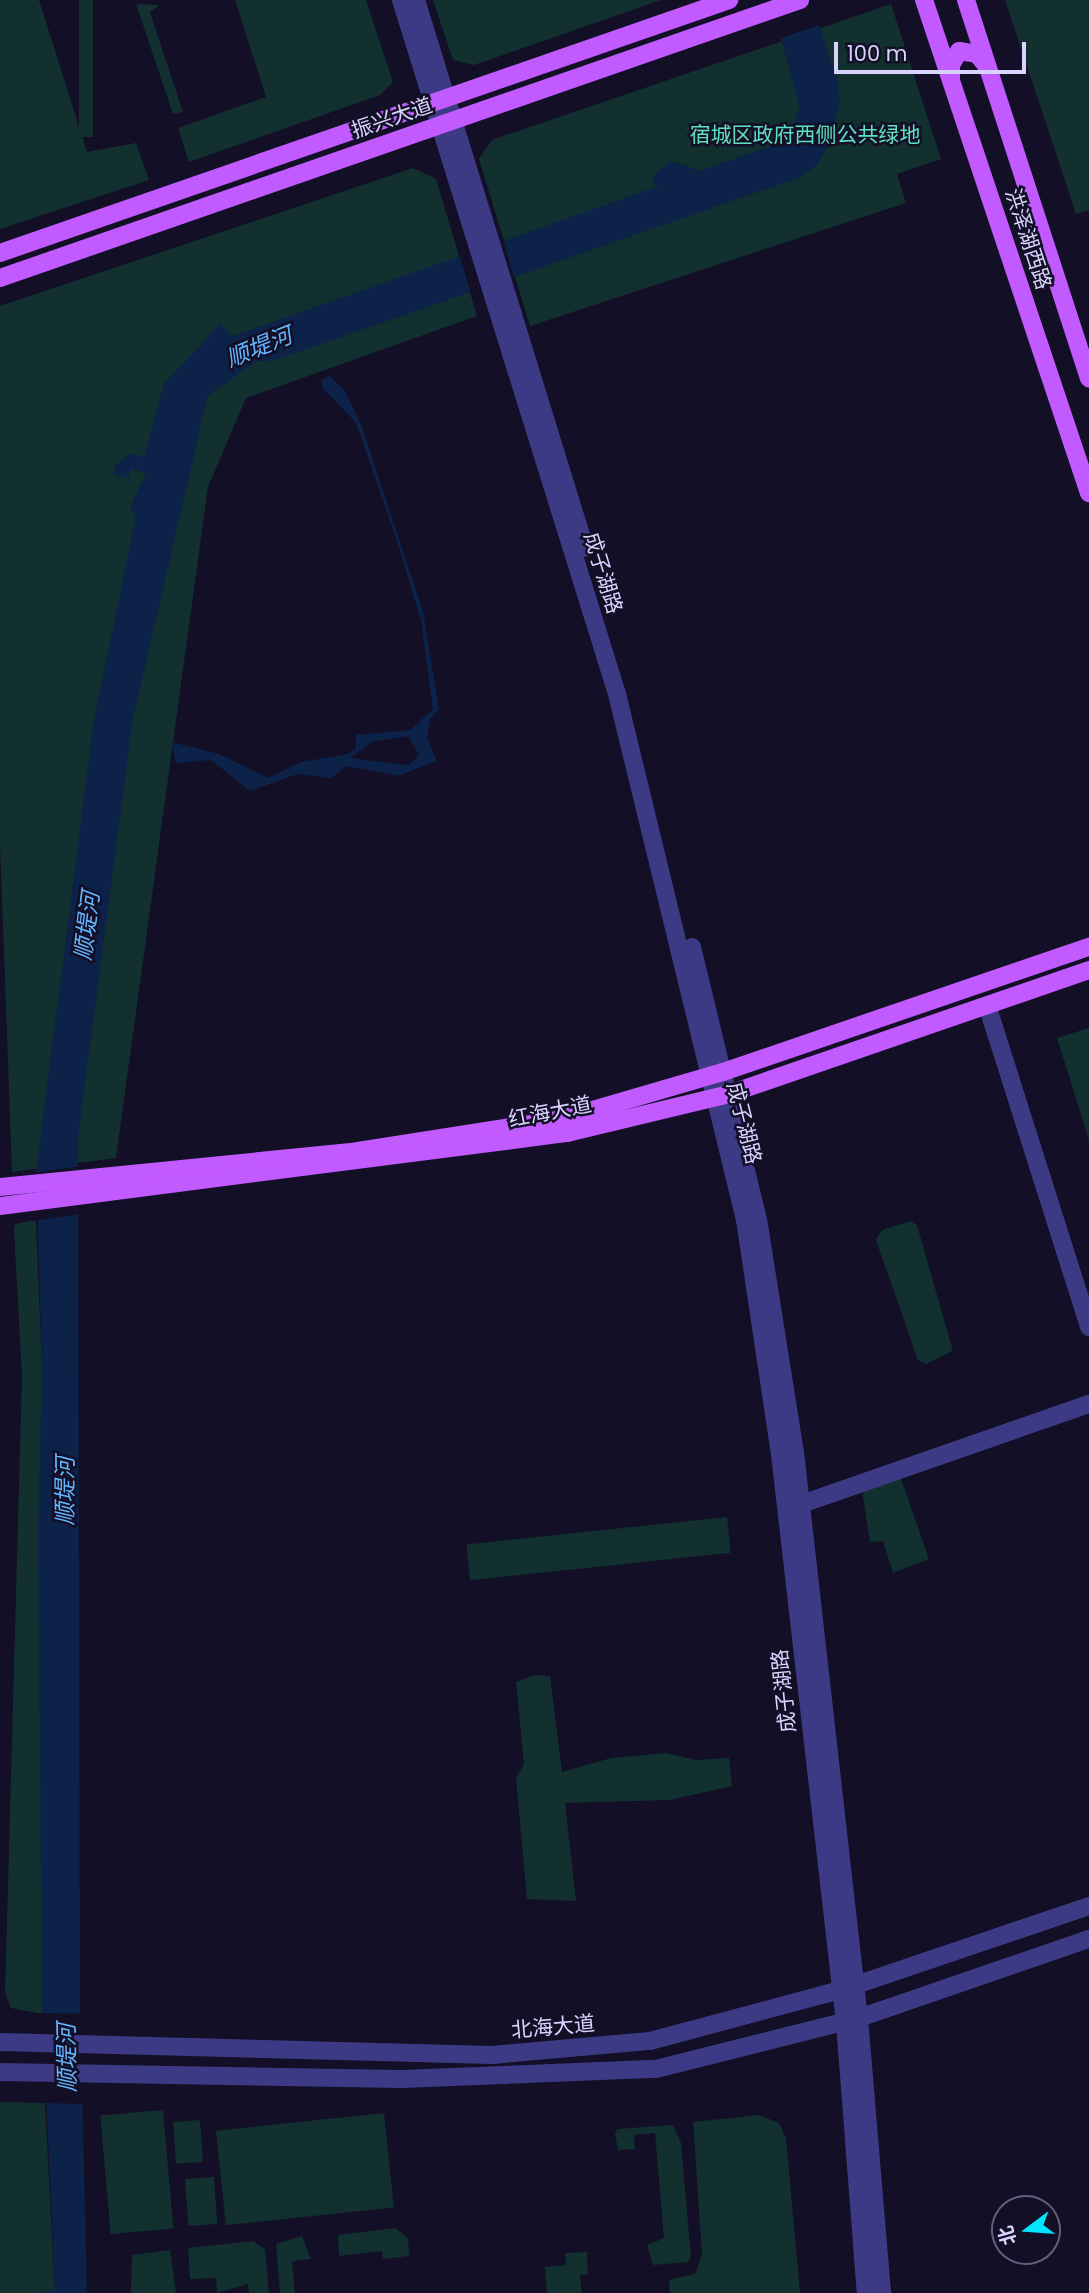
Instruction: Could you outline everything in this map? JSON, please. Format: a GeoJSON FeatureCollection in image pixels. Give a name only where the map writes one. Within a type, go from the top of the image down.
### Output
{"type":"FeatureCollection","features":[{"type":"Feature","properties":{"kind":"main road","name":"振兴大道"},"geometry":{"type":"LineString","coordinates":[[0,253],[729,0]]}},
{"type":"Feature","properties":{"kind":"main road","name":"振兴大道"},"geometry":{"type":"LineString","coordinates":[[0,278],[800,0]]}},
{"type":"Feature","properties":{"kind":"main road","name":"洪泽湖西路"},"geometry":{"type":"LineString","coordinates":[[966,0],[1089,378]]}},
{"type":"Feature","properties":{"kind":"main road","name":"洪泽湖西路"},"geometry":{"type":"LineString","coordinates":[[924,4],[1089,493]]}},
{"type":"Feature","properties":{"kind":"main road"},"geometry":{"type":"LineString","coordinates":[[951,82],[951,65],[959,51],[977,54],[988,68]]}},
{"type":"Feature","properties":{"kind":"main road","name":"红海大道"},"geometry":{"type":"LineString","coordinates":[[0,1206],[115,1184],[358,1151],[562,1119],[716,1075],[1089,947]]}},
{"type":"Feature","properties":{"kind":"main road","name":"红海大道"},"geometry":{"type":"LineString","coordinates":[[115,1184],[487,1147],[721,1096],[1089,970]]}},
{"type":"Feature","properties":{"kind":"main road"},"geometry":{"type":"LineString","coordinates":[[0,1187],[115,1184]]}},
{"type":"Feature","properties":{"kind":"street","name":"成子湖路"},"geometry":{"type":"LineString","coordinates":[[401,0],[442,99]]}},
{"type":"Feature","properties":{"kind":"street","name":"成子湖路"},"geometry":{"type":"LineString","coordinates":[[416,0],[442,99],[503,300],[627,691],[721,1096],[794,1507],[882,2293]]}},
{"type":"Feature","properties":{"kind":"street"},"geometry":{"type":"LineString","coordinates":[[987,1005],[1089,1327]]}},
{"type":"Feature","properties":{"kind":"street"},"geometry":{"type":"LineString","coordinates":[[794,1507],[1089,1404]]}},
{"type":"Feature","properties":{"kind":"street","name":"北海大道"},"geometry":{"type":"LineString","coordinates":[[0,2042],[483,2054],[650,2041],[848,1988],[1089,1906]]}},
{"type":"Feature","properties":{"kind":"street"},"geometry":{"type":"LineString","coordinates":[[8,2072],[482,2078],[656,2070],[852,2020],[1089,1939]]}},
{"type":"Feature","properties":{"kind":"street"},"geometry":{"type":"LineString","coordinates":[[916,1965],[926,1995]]}},
{"type":"Feature","properties":{"kind":"street"},"geometry":{"type":"LineString","coordinates":[[743,2017],[750,2048]]}},
{"type":"Feature","properties":{"kind":"street","name":"成子湖路"},"geometry":{"type":"LineString","coordinates":[[852,2020],[866,2293]]}},
{"type":"Feature","properties":{"kind":"street"},"geometry":{"type":"LineString","coordinates":[[482,2078],[483,2054]]}},
{"type":"Feature","properties":{"kind":"green space"},"geometry":{"type":"Polygon","coordinates":[[[0,0],[39,0],[87,152],[136,143],[149,180],[0,229],[0,0]]]}},
{"type":"Feature","properties":{"kind":"green space"},"geometry":{"type":"Polygon","coordinates":[[[79,0],[93,0],[93,137],[79,137],[79,0]]]}},
{"type":"Feature","properties":{"kind":"green space"},"geometry":{"type":"Polygon","coordinates":[[[235,0],[366,0],[393,82],[380,95],[189,162],[178,128],[266,97],[235,0]]]}},
{"type":"Feature","properties":{"kind":"green space"},"geometry":{"type":"Polygon","coordinates":[[[433,0],[661,0],[474,65],[453,60],[433,0]]]}},
{"type":"Feature","properties":{"kind":"green space"},"geometry":{"type":"Polygon","coordinates":[[[1005,0],[1089,0],[1089,210],[1076,214],[1005,0]]]}},
{"type":"Feature","properties":{"kind":"green space"},"geometry":{"type":"Polygon","coordinates":[[[136,4],[160,5],[150,12],[183,112],[173,114],[136,4]]]}},
{"type":"Feature","properties":{"kind":"green space","name":"宿城区政府西侧公共绿地"},"geometry":{"type":"Polygon","coordinates":[[[891,4],[941,159],[897,174],[906,203],[530,326],[479,159],[492,140],[891,4]]]}},
{"type":"Feature","properties":{"kind":"green space"},"geometry":{"type":"Polygon","coordinates":[[[413,168],[436,179],[477,316],[246,398],[208,487],[116,1158],[12,1172],[0,843],[0,306],[413,168]]]}},
{"type":"Feature","properties":{"kind":"green space"},"geometry":{"type":"Polygon","coordinates":[[[1089,1028],[1089,1140],[1057,1038],[1089,1028]]]}},
{"type":"Feature","properties":{"kind":"green space"},"geometry":{"type":"Polygon","coordinates":[[[36,1220],[42,1369],[43,2014],[11,2008],[5,1993],[22,1376],[14,1230],[15,1224],[36,1220]]]}},
{"type":"Feature","properties":{"kind":"green space"},"geometry":{"type":"Polygon","coordinates":[[[910,1221],[917,1225],[953,1351],[926,1364],[918,1360],[876,1240],[882,1230],[910,1221]]]}},
{"type":"Feature","properties":{"kind":"green space"},"geometry":{"type":"Polygon","coordinates":[[[900,1476],[929,1559],[893,1573],[883,1541],[870,1542],[862,1490],[900,1476]]]}},
{"type":"Feature","properties":{"kind":"green space"},"geometry":{"type":"Polygon","coordinates":[[[727,1517],[731,1553],[470,1580],[466,1544],[727,1517]]]}},
{"type":"Feature","properties":{"kind":"green space"},"geometry":{"type":"Polygon","coordinates":[[[534,1675],[550,1676],[562,1772],[611,1758],[666,1753],[696,1760],[729,1758],[732,1786],[670,1800],[565,1803],[576,1901],[527,1899],[516,1778],[524,1764],[516,1682],[534,1675]]]}},
{"type":"Feature","properties":{"kind":"green space"},"geometry":{"type":"Polygon","coordinates":[[[0,2102],[45,2103],[55,2293],[0,2293],[0,2102]]]}},
{"type":"Feature","properties":{"kind":"green space"},"geometry":{"type":"Polygon","coordinates":[[[163,2110],[173,2229],[111,2234],[100,2115],[163,2110]]]}},
{"type":"Feature","properties":{"kind":"green space"},"geometry":{"type":"Polygon","coordinates":[[[384,2113],[394,2207],[226,2225],[216,2131],[384,2113]]]}},
{"type":"Feature","properties":{"kind":"green space"},"geometry":{"type":"Polygon","coordinates":[[[759,2115],[779,2123],[786,2138],[800,2293],[670,2293],[669,2280],[695,2274],[702,2255],[693,2122],[759,2115]]]}},
{"type":"Feature","properties":{"kind":"green space"},"geometry":{"type":"Polygon","coordinates":[[[200,2120],[203,2162],[176,2164],[173,2122],[200,2120]]]}},
{"type":"Feature","properties":{"kind":"green space"},"geometry":{"type":"Polygon","coordinates":[[[673,2125],[681,2143],[691,2257],[688,2262],[653,2265],[647,2245],[664,2238],[655,2133],[634,2135],[635,2149],[618,2150],[615,2134],[617,2129],[673,2125]]]}},
{"type":"Feature","properties":{"kind":"green space"},"geometry":{"type":"Polygon","coordinates":[[[214,2177],[217,2224],[188,2226],[185,2179],[214,2177]]]}},
{"type":"Feature","properties":{"kind":"green space"},"geometry":{"type":"Polygon","coordinates":[[[395,2228],[408,2238],[409,2256],[383,2259],[382,2251],[339,2256],[338,2235],[395,2228]]]}},
{"type":"Feature","properties":{"kind":"green space"},"geometry":{"type":"Polygon","coordinates":[[[302,2236],[311,2259],[292,2261],[295,2293],[280,2293],[276,2244],[302,2236]]]}},
{"type":"Feature","properties":{"kind":"green space"},"geometry":{"type":"Polygon","coordinates":[[[253,2241],[265,2249],[269,2293],[249,2293],[248,2284],[217,2293],[216,2278],[190,2279],[188,2248],[253,2241]]]}},
{"type":"Feature","properties":{"kind":"green space"},"geometry":{"type":"Polygon","coordinates":[[[170,2250],[176,2293],[131,2293],[132,2255],[170,2250]]]}},
{"type":"Feature","properties":{"kind":"green space"},"geometry":{"type":"Polygon","coordinates":[[[587,2252],[588,2274],[580,2275],[582,2293],[547,2293],[545,2267],[566,2265],[565,2253],[587,2252]]]}},
{"type":"Feature","properties":{"kind":"water","name":"顺堤河"},"geometry":{"type":"Polygon","coordinates":[[[770,0],[811,0],[838,83],[840,101],[830,142],[817,165],[801,177],[275,360],[256,362],[208,395],[133,718],[78,1138],[80,2000],[87,2293],[41,2293],[55,2289],[42,2008],[38,1532],[42,1369],[36,1172],[94,720],[136,516],[130,507],[146,474],[131,468],[128,478],[113,474],[115,466],[130,454],[144,457],[164,384],[220,324],[233,336],[662,185],[653,185],[654,176],[670,161],[697,169],[687,175],[772,146],[790,131],[800,108],[770,0]]]}},
{"type":"Feature","properties":{"kind":"water"},"geometry":{"type":"Polygon","coordinates":[[[330,376],[345,391],[361,424],[423,611],[439,709],[430,719],[427,739],[437,761],[398,776],[347,766],[331,778],[298,774],[250,791],[211,760],[176,763],[171,742],[219,754],[268,778],[301,762],[348,754],[356,748],[356,735],[410,730],[433,709],[421,621],[396,538],[356,423],[322,387],[321,380],[330,376]],[[408,736],[372,742],[350,758],[408,765],[419,755],[408,736]]]}},
{"type":"Feature","properties":{"kind":"pier"},"geometry":{"type":"Polygon","coordinates":[[[766,0],[815,0],[823,24],[778,39],[766,0]]]}},
{"type":"Feature","properties":{"kind":"pier"},"geometry":{"type":"Polygon","coordinates":[[[502,236],[515,280],[470,293],[458,249],[502,236]]]}},
{"type":"Feature","properties":{"kind":"pier"},"geometry":{"type":"Polygon","coordinates":[[[81,1166],[79,1214],[33,1221],[32,1173],[81,1166]]]}},
{"type":"Feature","properties":{"kind":"pier"},"geometry":{"type":"Polygon","coordinates":[[[39,2013],[84,2014],[82,2104],[37,2103],[39,2013]]]}}]}
